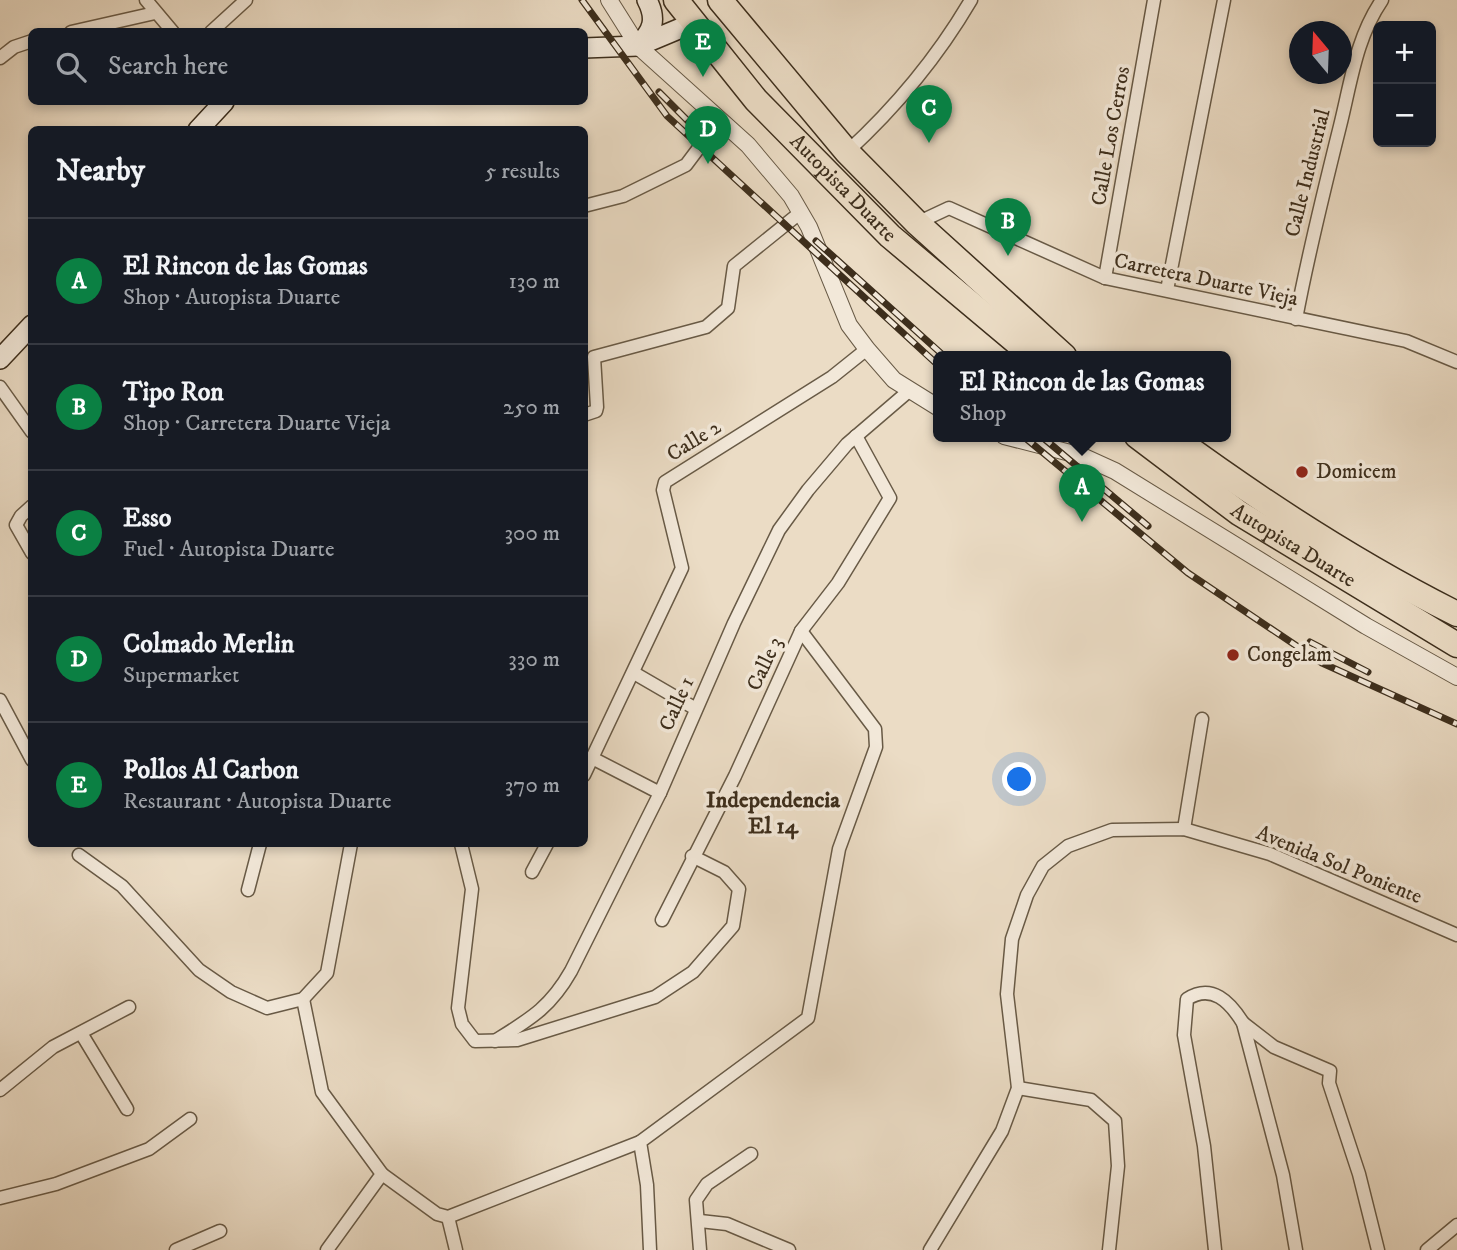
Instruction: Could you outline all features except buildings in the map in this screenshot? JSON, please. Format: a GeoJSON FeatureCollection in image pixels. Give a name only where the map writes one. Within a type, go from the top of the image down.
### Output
{"type":"FeatureCollection","features":[{"type":"Feature","properties":{"kind":"highway","name":"Autopista Duarte"},"geometry":{"type":"LineString","coordinates":[[676,0],[756,100],[890,236],[1027,351]]}},
{"type":"Feature","properties":{"kind":"highway","name":"Autopista Duarte"},"geometry":{"type":"LineString","coordinates":[[720,0],[847,152],[917,223],[1058,351]]}},
{"type":"Feature","properties":{"kind":"highway","name":"Autopista Duarte"},"geometry":{"type":"LineString","coordinates":[[1145,442],[1239,513],[1457,645]]}},
{"type":"Feature","properties":{"kind":"highway","name":"Autopista Duarte"},"geometry":{"type":"LineString","coordinates":[[1180,442],[1233,481],[1408,589],[1457,614]]}},
{"type":"Feature","properties":{"kind":"main road"},"geometry":{"type":"LineString","coordinates":[[638,46],[651,32],[654,14],[647,0]]}},
{"type":"Feature","properties":{"kind":"main road"},"geometry":{"type":"LineString","coordinates":[[588,48],[638,46],[693,23]]}},
{"type":"Feature","properties":{"kind":"main road"},"geometry":{"type":"LineString","coordinates":[[202,126],[221,105]]}},
{"type":"Feature","properties":{"kind":"main road"},"geometry":{"type":"LineString","coordinates":[[0,359],[28,329]]}},
{"type":"Feature","properties":{"kind":"street"},"geometry":{"type":"LineString","coordinates":[[146,0],[169,28]]}},
{"type":"Feature","properties":{"kind":"street"},"geometry":{"type":"LineString","coordinates":[[215,28],[246,0]]}},
{"type":"Feature","properties":{"kind":"street"},"geometry":{"type":"LineString","coordinates":[[609,0],[638,46],[748,145],[801,212],[849,325],[894,380],[933,404]]}},
{"type":"Feature","properties":{"kind":"street"},"geometry":{"type":"LineString","coordinates":[[847,152],[889,113],[922,73],[971,0]]}},
{"type":"Feature","properties":{"kind":"street","name":"Calle Los Cerros"},"geometry":{"type":"LineString","coordinates":[[1105,278],[1154,0]]}},
{"type":"Feature","properties":{"kind":"street"},"geometry":{"type":"LineString","coordinates":[[1167,290],[1224,0]]}},
{"type":"Feature","properties":{"kind":"street","name":"Calle Industrial"},"geometry":{"type":"LineString","coordinates":[[1296,319],[1314,221],[1349,80],[1369,19],[1382,0]]}},
{"type":"Feature","properties":{"kind":"street"},"geometry":{"type":"LineString","coordinates":[[89,28],[155,13]]}},
{"type":"Feature","properties":{"kind":"street"},"geometry":{"type":"LineString","coordinates":[[0,58],[14,47],[28,42]]}},
{"type":"Feature","properties":{"kind":"street"},"geometry":{"type":"LineString","coordinates":[[588,205],[623,195],[686,165],[719,121]]}},
{"type":"Feature","properties":{"kind":"street","name":"Carretera Duarte Vieja"},"geometry":{"type":"LineString","coordinates":[[917,223],[949,208],[1105,278],[1406,341],[1457,362]]}},
{"type":"Feature","properties":{"kind":"street"},"geometry":{"type":"LineString","coordinates":[[588,414],[596,411],[597,407],[594,357],[706,327],[728,307],[734,266],[801,212]]}},
{"type":"Feature","properties":{"kind":"street","name":"Calle 2"},"geometry":{"type":"LineString","coordinates":[[588,769],[682,568],[663,490],[665,482],[832,377],[867,349]]}},
{"type":"Feature","properties":{"kind":"street"},"geometry":{"type":"LineString","coordinates":[[0,387],[28,426]]}},
{"type":"Feature","properties":{"kind":"street","name":"Calle 1"},"geometry":{"type":"LineString","coordinates":[[495,1041],[539,1014],[558,994],[660,793],[779,530],[808,490],[856,436],[910,390]]}},
{"type":"Feature","properties":{"kind":"street","name":"Calle 3"},"geometry":{"type":"LineString","coordinates":[[662,920],[692,856],[735,776],[801,631],[838,583],[890,498],[856,436]]}},
{"type":"Feature","properties":{"kind":"street"},"geometry":{"type":"LineString","coordinates":[[1027,442],[1082,456],[1115,471],[1366,626],[1457,677]]}},
{"type":"Feature","properties":{"kind":"street"},"geometry":{"type":"LineString","coordinates":[[28,510],[16,526],[28,546]]}},
{"type":"Feature","properties":{"kind":"street"},"geometry":{"type":"LineString","coordinates":[[303,999],[322,1092],[373,1157],[382,1174],[437,1214],[448,1217],[640,1142],[808,1018],[839,849],[876,747],[875,729],[801,631]]}},
{"type":"Feature","properties":{"kind":"street"},"geometry":{"type":"LineString","coordinates":[[634,673],[696,709]]}},
{"type":"Feature","properties":{"kind":"street"},"geometry":{"type":"LineString","coordinates":[[0,700],[28,752]]}},
{"type":"Feature","properties":{"kind":"street"},"geometry":{"type":"LineString","coordinates":[[1184,829],[1202,719]]}},
{"type":"Feature","properties":{"kind":"street"},"geometry":{"type":"LineString","coordinates":[[594,759],[660,793]]}},
{"type":"Feature","properties":{"kind":"street","name":"Avenida Sol Poniente"},"geometry":{"type":"LineString","coordinates":[[930,1250],[1002,1131],[1018,1088],[1007,993],[1012,939],[1027,895],[1043,866],[1068,846],[1112,830],[1184,829],[1270,854],[1457,935]]}},
{"type":"Feature","properties":{"kind":"street"},"geometry":{"type":"LineString","coordinates":[[248,890],[259,847]]}},
{"type":"Feature","properties":{"kind":"street"},"geometry":{"type":"LineString","coordinates":[[79,855],[122,886],[199,970],[231,992],[267,1008],[303,999],[327,973],[350,847]]}},
{"type":"Feature","properties":{"kind":"street"},"geometry":{"type":"LineString","coordinates":[[462,847],[472,889],[458,1008],[462,1024],[475,1041],[517,1040],[655,997],[693,972],[733,926],[738,889],[724,872],[692,856]]}},
{"type":"Feature","properties":{"kind":"street"},"geometry":{"type":"LineString","coordinates":[[532,872],[545,847]]}},
{"type":"Feature","properties":{"kind":"street"},"geometry":{"type":"LineString","coordinates":[[1215,1250],[1204,1146],[1184,1035],[1187,999],[1197,993],[1215,994],[1230,1003],[1243,1023],[1283,1175],[1296,1250]]}},
{"type":"Feature","properties":{"kind":"street"},"geometry":{"type":"LineString","coordinates":[[0,1090],[54,1047],[129,1007]]}},
{"type":"Feature","properties":{"kind":"street"},"geometry":{"type":"LineString","coordinates":[[1243,1023],[1275,1047],[1330,1072],[1329,1083],[1359,1174],[1378,1250]]}},
{"type":"Feature","properties":{"kind":"street"},"geometry":{"type":"LineString","coordinates":[[81,1033],[127,1109]]}},
{"type":"Feature","properties":{"kind":"street"},"geometry":{"type":"LineString","coordinates":[[1018,1088],[1091,1100],[1115,1121],[1118,1166],[1109,1250]]}},
{"type":"Feature","properties":{"kind":"street"},"geometry":{"type":"LineString","coordinates":[[0,1198],[56,1184],[149,1149],[190,1119]]}},
{"type":"Feature","properties":{"kind":"street"},"geometry":{"type":"LineString","coordinates":[[640,1142],[647,1185],[650,1250]]}},
{"type":"Feature","properties":{"kind":"street"},"geometry":{"type":"LineString","coordinates":[[700,1250],[700,1221],[696,1200],[707,1184],[751,1154]]}},
{"type":"Feature","properties":{"kind":"street"},"geometry":{"type":"LineString","coordinates":[[327,1250],[382,1174]]}},
{"type":"Feature","properties":{"kind":"street"},"geometry":{"type":"LineString","coordinates":[[448,1217],[456,1250]]}},
{"type":"Feature","properties":{"kind":"street"},"geometry":{"type":"LineString","coordinates":[[700,1221],[727,1224],[789,1250]]}},
{"type":"Feature","properties":{"kind":"street"},"geometry":{"type":"LineString","coordinates":[[1427,1250],[1457,1225]]}},
{"type":"Feature","properties":{"kind":"street"},"geometry":{"type":"LineString","coordinates":[[176,1250],[220,1231]]}},
{"type":"Feature","properties":{"kind":"railway"},"geometry":{"type":"LineString","coordinates":[[582,0],[667,116],[933,360]]}},
{"type":"Feature","properties":{"kind":"railway"},"geometry":{"type":"LineString","coordinates":[[659,92],[706,139]]}},
{"type":"Feature","properties":{"kind":"railway"},"geometry":{"type":"LineString","coordinates":[[816,241],[938,351]]}},
{"type":"Feature","properties":{"kind":"railway"},"geometry":{"type":"LineString","coordinates":[[1030,442],[1188,573],[1322,663],[1457,724]]}},
{"type":"Feature","properties":{"kind":"railway"},"geometry":{"type":"LineString","coordinates":[[1048,442],[1148,526]]}},
{"type":"Feature","properties":{"kind":"railway"},"geometry":{"type":"LineString","coordinates":[[1310,642],[1368,672]]}},
{"type":"Feature","properties":{"kind":"place","name":"Pollos Al Carbon"},"geometry":{"type":"Point","coordinates":[703,77]}},
{"type":"Feature","properties":{"kind":"place","name":"Esso"},"geometry":{"type":"Point","coordinates":[929,143]}},
{"type":"Feature","properties":{"kind":"place","name":"Colmado Merlin"},"geometry":{"type":"Point","coordinates":[708,164]}},
{"type":"Feature","properties":{"kind":"place","name":"Tipo Ron"},"geometry":{"type":"Point","coordinates":[1008,256]}},
{"type":"Feature","properties":{"kind":"place","name":"Domicem"},"geometry":{"type":"Point","coordinates":[1302,472]}},
{"type":"Feature","properties":{"kind":"place","name":"El Rincon de las Gomas"},"geometry":{"type":"Point","coordinates":[1082,522]}},
{"type":"Feature","properties":{"kind":"place","name":"Congelam"},"geometry":{"type":"Point","coordinates":[1233,655]}},
{"type":"Feature","properties":{"kind":"district","name":"Independencia El 14"},"geometry":{"type":"Point","coordinates":[773,813]}}]}
